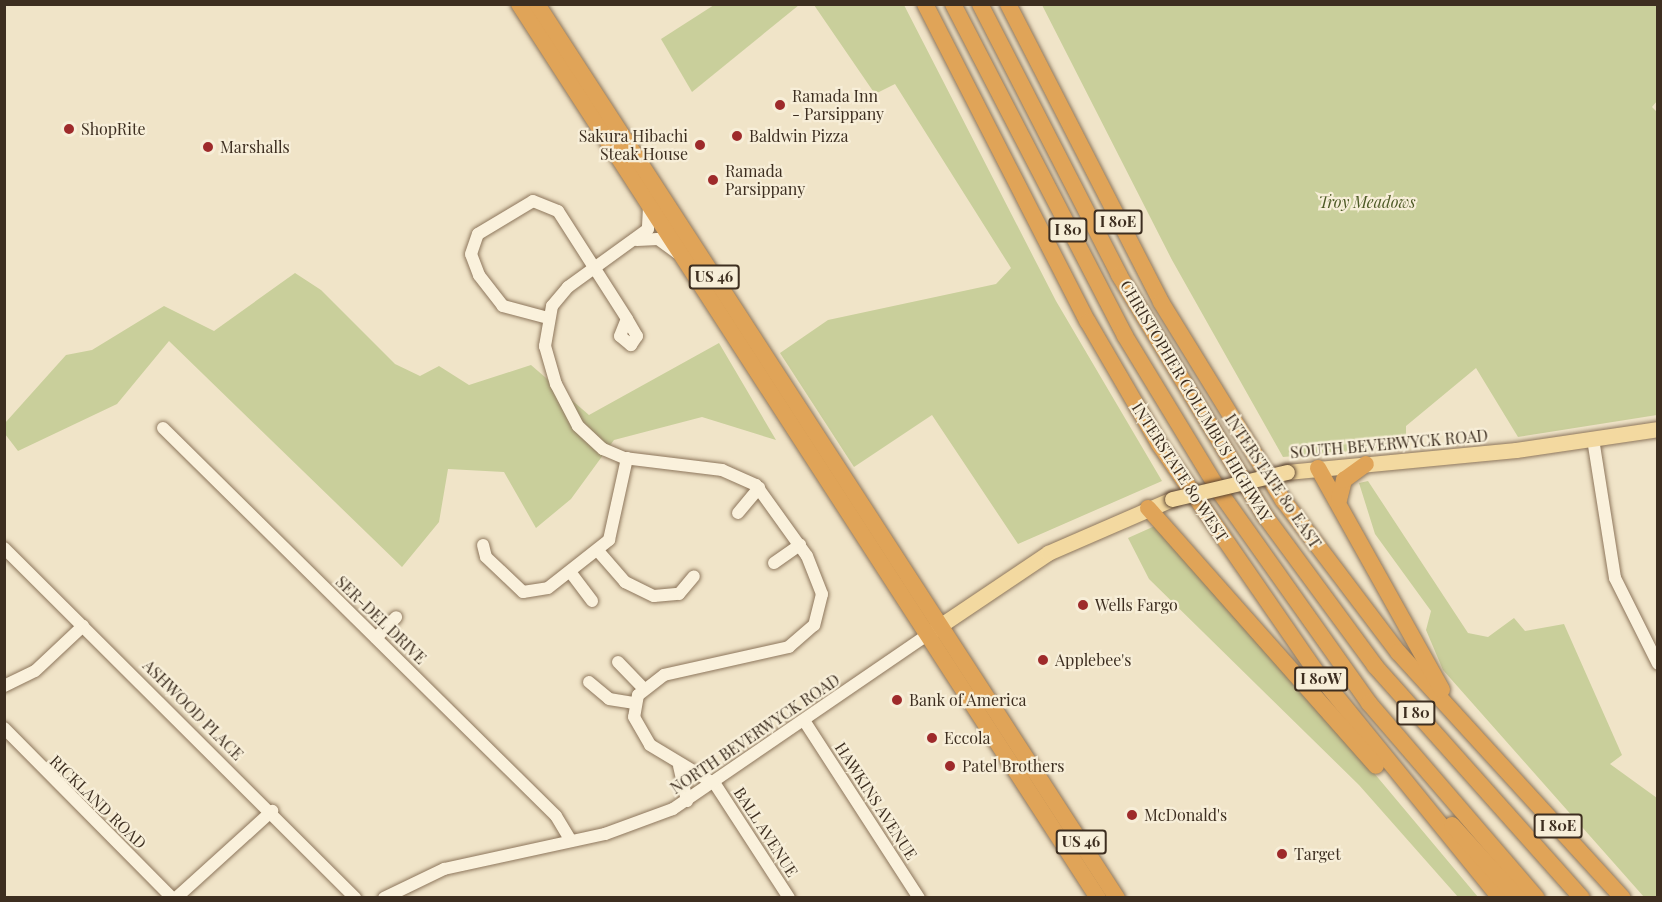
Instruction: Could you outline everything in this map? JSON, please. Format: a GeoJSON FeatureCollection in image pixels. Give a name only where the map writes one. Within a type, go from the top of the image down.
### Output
{"type":"FeatureCollection","features":[{"type":"Feature","properties":{"kind":"highway","name":"US 46"},"geometry":{"type":"LineString","coordinates":[[519,4],[1098,897]]}},
{"type":"Feature","properties":{"kind":"highway","name":"US 46"},"geometry":{"type":"LineString","coordinates":[[537,4],[1118,897]]}},
{"type":"Feature","properties":{"kind":"highway","name":"INTERSTATE 80 WEST"},"geometry":{"type":"LineString","coordinates":[[925,4],[1088,322],[1224,541],[1314,669],[1425,811],[1500,897]]}},
{"type":"Feature","properties":{"kind":"highway","name":"CHRISTOPHER COLUMBUS HIGHWAY"},"geometry":{"type":"LineString","coordinates":[[953,4],[1120,326],[1221,494],[1369,702],[1537,897]]}},
{"type":"Feature","properties":{"kind":"highway","name":"CHRISTOPHER COLUMBUS HIGHWAY"},"geometry":{"type":"LineString","coordinates":[[980,4],[1129,292],[1265,516],[1375,666],[1582,897]]}},
{"type":"Feature","properties":{"kind":"highway","name":"INTERSTATE 80 EAST"},"geometry":{"type":"LineString","coordinates":[[1008,4],[1146,275],[1239,433],[1364,610],[1469,730],[1623,897]]}},
{"type":"Feature","properties":{"kind":"highway"},"geometry":{"type":"LineString","coordinates":[[1339,500],[1344,480],[1366,464]]}},
{"type":"Feature","properties":{"kind":"highway"},"geometry":{"type":"LineString","coordinates":[[1318,468],[1339,500],[1430,671],[1469,730]]}},
{"type":"Feature","properties":{"kind":"highway"},"geometry":{"type":"LineString","coordinates":[[1148,508],[1401,795],[1425,811]]}},
{"type":"Feature","properties":{"kind":"highway"},"geometry":{"type":"LineString","coordinates":[[1224,541],[1391,756],[1518,897]]}},
{"type":"Feature","properties":{"kind":"main road","name":"SOUTH BEVERWYCK ROAD"},"geometry":{"type":"LineString","coordinates":[[927,635],[1038,558],[1172,499],[1287,472],[1593,439],[1658,429]]}},
{"type":"Feature","properties":{"kind":"street"},"geometry":{"type":"LineString","coordinates":[[548,318],[499,303],[472,260],[478,234],[518,206],[545,202],[558,211],[627,319]]}},
{"type":"Feature","properties":{"kind":"street"},"geometry":{"type":"LineString","coordinates":[[648,204],[650,224],[636,241],[568,287],[548,318],[546,357],[567,407],[594,443],[627,458],[722,470],[759,488],[800,545],[822,594],[814,625],[799,641],[779,652],[664,675],[643,688],[635,703],[634,717],[643,737],[679,766],[715,784]]}},
{"type":"Feature","properties":{"kind":"street"},"geometry":{"type":"LineString","coordinates":[[636,241],[658,239],[680,255]]}},
{"type":"Feature","properties":{"kind":"street","name":"SER-DEL DRIVE"},"geometry":{"type":"LineString","coordinates":[[163,428],[556,816],[571,841]]}},
{"type":"Feature","properties":{"kind":"street"},"geometry":{"type":"LineString","coordinates":[[1593,439],[1615,578],[1658,664]]}},
{"type":"Feature","properties":{"kind":"street"},"geometry":{"type":"LineString","coordinates":[[483,545],[486,557],[523,592],[548,588],[599,552],[619,506],[627,458]]}},
{"type":"Feature","properties":{"kind":"street"},"geometry":{"type":"LineString","coordinates":[[738,513],[759,488]]}},
{"type":"Feature","properties":{"kind":"street"},"geometry":{"type":"LineString","coordinates":[[774,562],[800,545]]}},
{"type":"Feature","properties":{"kind":"street","name":"ASHWOOD PLACE"},"geometry":{"type":"LineString","coordinates":[[4,548],[272,811],[355,897]]}},
{"type":"Feature","properties":{"kind":"street"},"geometry":{"type":"LineString","coordinates":[[599,552],[633,588],[654,596],[679,594],[694,576]]}},
{"type":"Feature","properties":{"kind":"street"},"geometry":{"type":"LineString","coordinates":[[571,573],[592,601]]}},
{"type":"Feature","properties":{"kind":"street"},"geometry":{"type":"LineString","coordinates":[[376,638],[396,617]]}},
{"type":"Feature","properties":{"kind":"street"},"geometry":{"type":"LineString","coordinates":[[4,686],[35,671],[83,626]]}},
{"type":"Feature","properties":{"kind":"street","name":"NORTH BEVERWYCK ROAD"},"geometry":{"type":"LineString","coordinates":[[384,897],[444,869],[627,828],[687,801],[806,722],[927,635]]}},
{"type":"Feature","properties":{"kind":"street"},"geometry":{"type":"LineString","coordinates":[[618,662],[643,688]]}},
{"type":"Feature","properties":{"kind":"street"},"geometry":{"type":"LineString","coordinates":[[589,682],[609,699],[635,703]]}},
{"type":"Feature","properties":{"kind":"street","name":"HAWKINS AVENUE"},"geometry":{"type":"LineString","coordinates":[[806,722],[919,897]]}},
{"type":"Feature","properties":{"kind":"street","name":"RICKLAND ROAD"},"geometry":{"type":"LineString","coordinates":[[4,728],[174,897]]}},
{"type":"Feature","properties":{"kind":"street"},"geometry":{"type":"LineString","coordinates":[[679,766],[687,801]]}},
{"type":"Feature","properties":{"kind":"street","name":"BALL AVENUE"},"geometry":{"type":"LineString","coordinates":[[715,784],[789,897]]}},
{"type":"Feature","properties":{"kind":"street"},"geometry":{"type":"LineString","coordinates":[[174,897],[272,811]]}},
{"type":"Feature","properties":{"kind":"green space"},"geometry":{"type":"Polygon","coordinates":[[[714,5],[799,5],[692,92],[661,39],[714,5]]]}},
{"type":"Feature","properties":{"kind":"green space"},"geometry":{"type":"Polygon","coordinates":[[[814,5],[904,5],[1056,301],[1162,481],[1018,544],[932,415],[854,467],[780,353],[828,320],[996,284],[1011,268],[895,84],[875,94],[814,5]]]}},
{"type":"Feature","properties":{"kind":"green space","name":"Troy Meadows"},"geometry":{"type":"Polygon","coordinates":[[[1042,5],[1657,5],[1657,101],[1652,107],[1658,113],[1657,415],[1518,437],[1476,368],[1406,426],[1406,447],[1283,457],[1172,260],[1042,5]]]}},
{"type":"Feature","properties":{"kind":"green space"},"geometry":{"type":"Polygon","coordinates":[[[295,273],[321,290],[395,364],[420,376],[439,366],[469,385],[531,365],[589,415],[719,343],[776,440],[702,417],[614,440],[571,499],[536,528],[504,472],[448,469],[439,522],[402,567],[169,341],[117,404],[18,451],[5,434],[5,423],[66,355],[92,350],[164,306],[214,331],[295,273]]]}},
{"type":"Feature","properties":{"kind":"green space"},"geometry":{"type":"Polygon","coordinates":[[[1368,481],[1468,633],[1488,637],[1514,618],[1525,631],[1564,624],[1622,755],[1610,764],[1657,798],[1657,897],[1644,897],[1443,670],[1426,630],[1431,611],[1375,534],[1359,483],[1368,481]]]}},
{"type":"Feature","properties":{"kind":"green space"},"geometry":{"type":"Polygon","coordinates":[[[1157,525],[1322,711],[1478,897],[1458,897],[1359,785],[1149,579],[1128,538],[1157,525]]]}},
{"type":"Feature","properties":{"kind":"place","name":"Ramada Inn - Parsippany"},"geometry":{"type":"Point","coordinates":[780,105]}},
{"type":"Feature","properties":{"kind":"place","name":"ShopRite"},"geometry":{"type":"Point","coordinates":[69,129]}},
{"type":"Feature","properties":{"kind":"place","name":"Baldwin Pizza"},"geometry":{"type":"Point","coordinates":[737,136]}},
{"type":"Feature","properties":{"kind":"place","name":"Sakura Hibachi Steak House"},"geometry":{"type":"Point","coordinates":[700,145]}},
{"type":"Feature","properties":{"kind":"place","name":"Marshalls"},"geometry":{"type":"Point","coordinates":[208,147]}},
{"type":"Feature","properties":{"kind":"place","name":"Ramada Parsippany"},"geometry":{"type":"Point","coordinates":[713,180]}},
{"type":"Feature","properties":{"kind":"place","name":"Wells Fargo"},"geometry":{"type":"Point","coordinates":[1083,605]}},
{"type":"Feature","properties":{"kind":"place","name":"Applebee's"},"geometry":{"type":"Point","coordinates":[1043,660]}},
{"type":"Feature","properties":{"kind":"place","name":"Bank of America"},"geometry":{"type":"Point","coordinates":[897,700]}},
{"type":"Feature","properties":{"kind":"place","name":"Eccola"},"geometry":{"type":"Point","coordinates":[932,738]}},
{"type":"Feature","properties":{"kind":"place","name":"Patel Brothers"},"geometry":{"type":"Point","coordinates":[950,766]}},
{"type":"Feature","properties":{"kind":"place","name":"McDonald's"},"geometry":{"type":"Point","coordinates":[1132,815]}},
{"type":"Feature","properties":{"kind":"place","name":"Target"},"geometry":{"type":"Point","coordinates":[1282,854]}}]}
